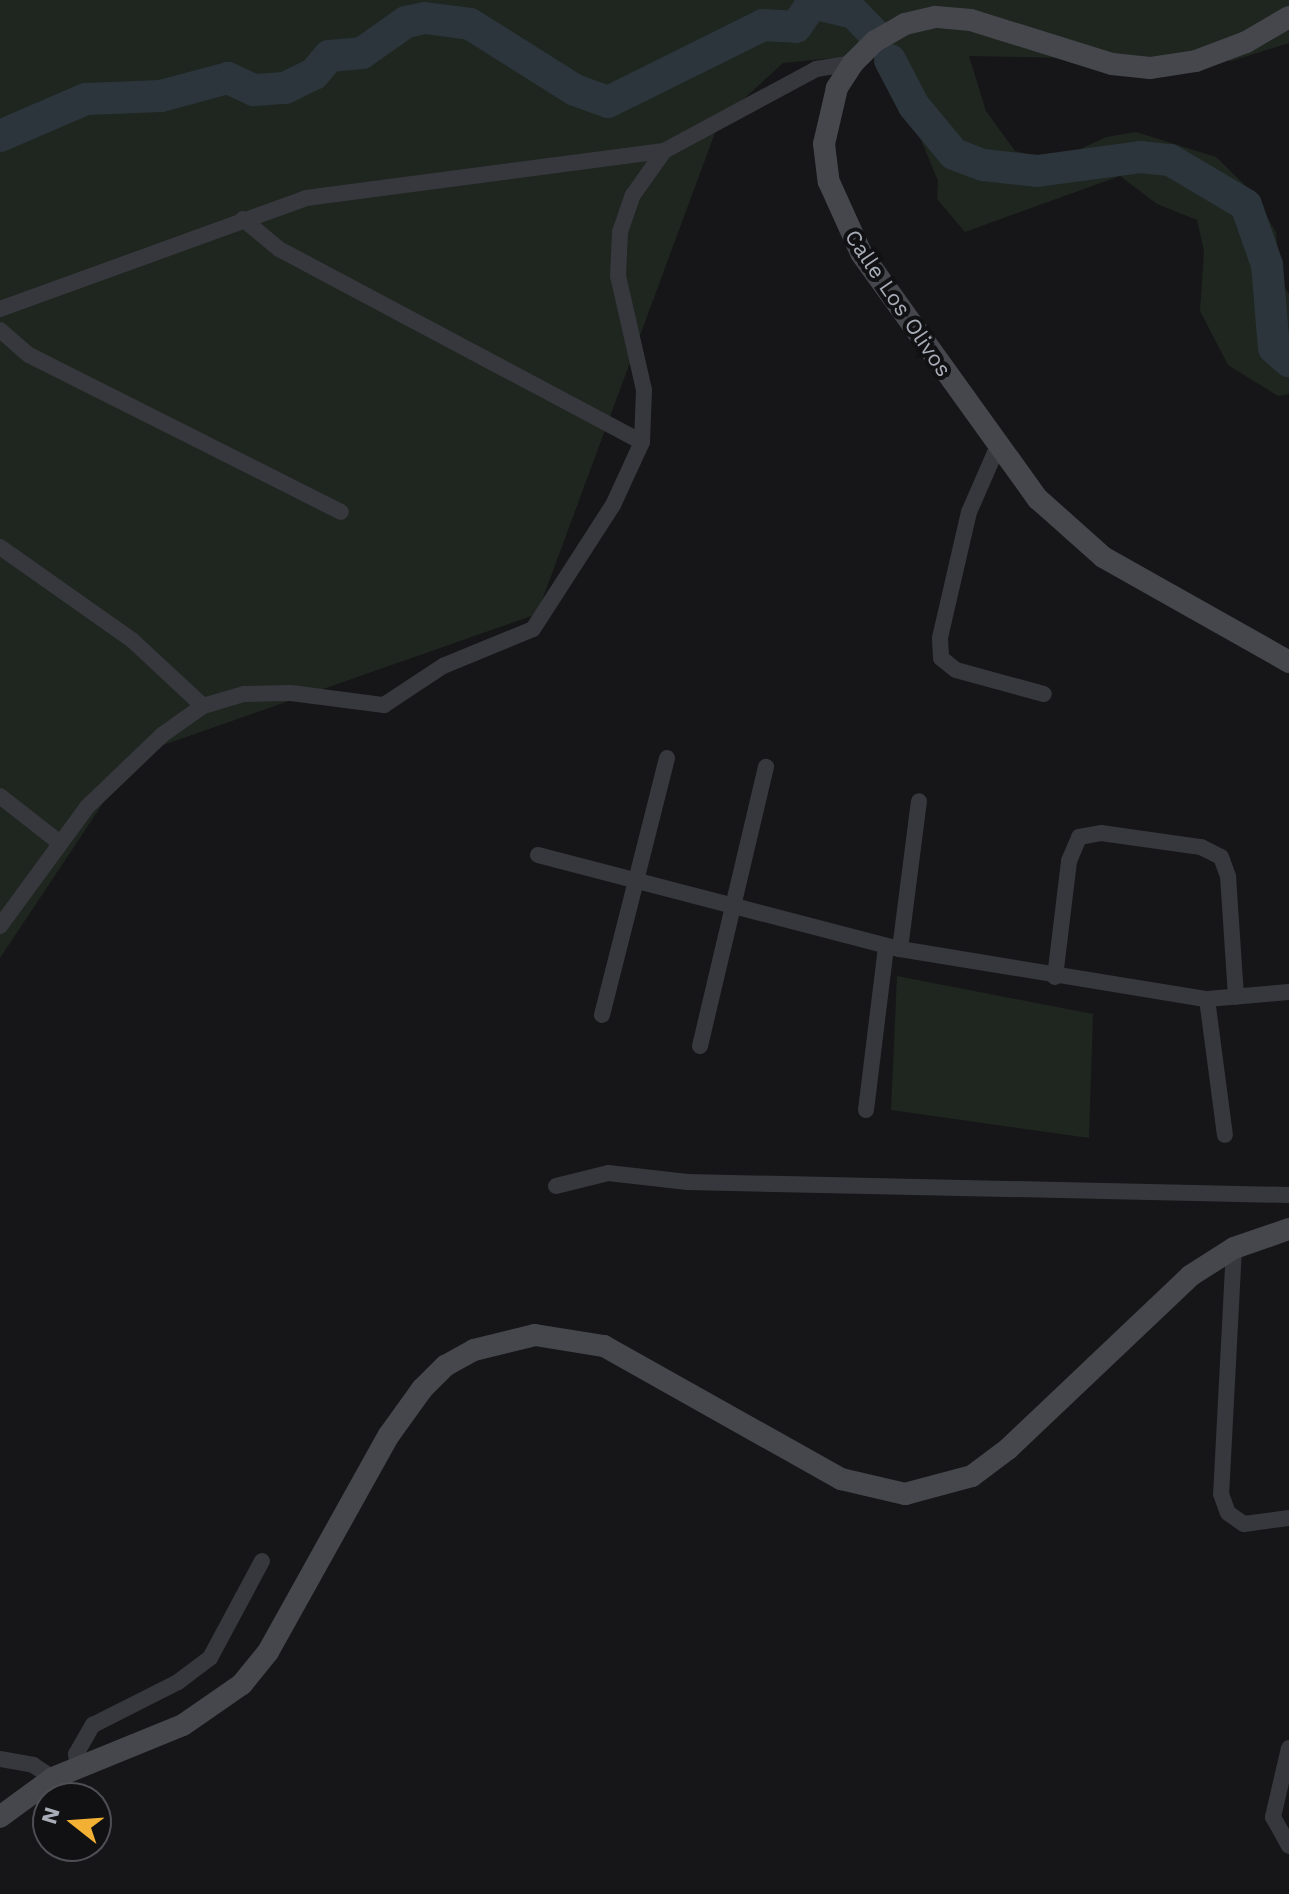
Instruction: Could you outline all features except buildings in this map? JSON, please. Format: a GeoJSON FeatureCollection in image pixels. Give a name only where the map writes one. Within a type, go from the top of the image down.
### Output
{"type":"FeatureCollection","features":[{"type":"Feature","properties":{"kind":"street","name":"Calle Los Olivos"},"geometry":{"type":"LineString","coordinates":[[1289,17],[1246,42],[1196,61],[1150,68],[1112,64],[971,20],[935,17],[905,24],[875,41],[853,63],[837,88],[828,115],[824,144],[829,182],[861,253],[997,448],[1049,510],[1103,557],[1289,662]]}},
{"type":"Feature","properties":{"kind":"street"},"geometry":{"type":"LineString","coordinates":[[0,309],[243,219],[354,189],[664,151],[816,69],[853,63]]}},
{"type":"Feature","properties":{"kind":"street"},"geometry":{"type":"LineString","coordinates":[[0,926],[60,843],[119,776],[203,706],[244,694],[291,693],[384,705],[443,666],[533,629],[613,505],[642,442],[644,390],[618,276],[620,232],[633,195],[664,151]]}},
{"type":"Feature","properties":{"kind":"street"},"geometry":{"type":"LineString","coordinates":[[243,219],[279,249],[642,442]]}},
{"type":"Feature","properties":{"kind":"street"},"geometry":{"type":"LineString","coordinates":[[0,330],[29,355],[341,512]]}},
{"type":"Feature","properties":{"kind":"street"},"geometry":{"type":"LineString","coordinates":[[997,448],[969,512],[940,638],[941,658],[956,670],[1044,694]]}},
{"type":"Feature","properties":{"kind":"street"},"geometry":{"type":"LineString","coordinates":[[0,547],[132,640],[203,706]]}},
{"type":"Feature","properties":{"kind":"street"},"geometry":{"type":"LineString","coordinates":[[602,1015],[667,758]]}},
{"type":"Feature","properties":{"kind":"street"},"geometry":{"type":"LineString","coordinates":[[700,1046],[766,767]]}},
{"type":"Feature","properties":{"kind":"street"},"geometry":{"type":"LineString","coordinates":[[0,796],[60,843]]}},
{"type":"Feature","properties":{"kind":"street"},"geometry":{"type":"LineString","coordinates":[[866,1110],[919,801]]}},
{"type":"Feature","properties":{"kind":"street"},"geometry":{"type":"LineString","coordinates":[[1055,977],[1069,861],[1079,837],[1101,833],[1201,847],[1221,857],[1228,876],[1236,997]]}},
{"type":"Feature","properties":{"kind":"street"},"geometry":{"type":"LineString","coordinates":[[538,855],[893,947],[1055,977],[1207,999],[1289,992]]}},
{"type":"Feature","properties":{"kind":"street"},"geometry":{"type":"LineString","coordinates":[[1207,999],[1225,1135]]}},
{"type":"Feature","properties":{"kind":"street"},"geometry":{"type":"LineString","coordinates":[[556,1186],[608,1173],[687,1182],[1289,1195]]}},
{"type":"Feature","properties":{"kind":"street"},"geometry":{"type":"LineString","coordinates":[[0,1817],[53,1778],[183,1725],[242,1684],[268,1652],[389,1435],[422,1389],[445,1366],[474,1350],[535,1335],[604,1346],[841,1479],[905,1494],[972,1476],[1008,1449],[1190,1276],[1234,1248],[1289,1229]]}},
{"type":"Feature","properties":{"kind":"street"},"geometry":{"type":"LineString","coordinates":[[1234,1248],[1221,1494],[1228,1513],[1244,1524],[1289,1518]]}},
{"type":"Feature","properties":{"kind":"street"},"geometry":{"type":"LineString","coordinates":[[78,1768],[76,1754],[93,1725],[178,1682],[210,1658],[262,1561]]}},
{"type":"Feature","properties":{"kind":"street"},"geometry":{"type":"LineString","coordinates":[[1289,1748],[1273,1817],[1289,1846]]}},
{"type":"Feature","properties":{"kind":"street"},"geometry":{"type":"LineString","coordinates":[[0,1759],[33,1765],[53,1778]]}},
{"type":"Feature","properties":{"kind":"shaded area"},"geometry":{"type":"Polygon","coordinates":[[[0,0],[1289,0],[1289,43],[1232,61],[969,56],[986,111],[1015,151],[1055,161],[1106,137],[1136,132],[1216,157],[1250,190],[1276,232],[1280,280],[1289,294],[1289,394],[1278,396],[1228,365],[1200,311],[1204,251],[1197,220],[1157,204],[1120,176],[965,232],[937,199],[938,181],[919,135],[874,54],[783,63],[719,122],[537,614],[135,755],[0,958],[0,0]]]}},
{"type":"Feature","properties":{"kind":"shaded area"},"geometry":{"type":"Polygon","coordinates":[[[897,976],[1093,1014],[1089,1138],[891,1110],[897,976]]]}},
{"type":"Feature","properties":{"kind":"waterway"},"geometry":{"type":"LineString","coordinates":[[0,136],[86,99],[161,96],[228,78],[254,90],[285,88],[314,74],[329,56],[362,53],[406,22],[425,18],[470,24],[575,90],[608,102],[763,25],[796,27],[812,3],[854,13],[875,35]]}},
{"type":"Feature","properties":{"kind":"waterway"},"geometry":{"type":"LineString","coordinates":[[890,60],[914,106],[954,154],[983,165],[1037,171],[1140,157],[1170,160],[1246,205],[1267,265],[1274,348],[1289,361]]}}]}
